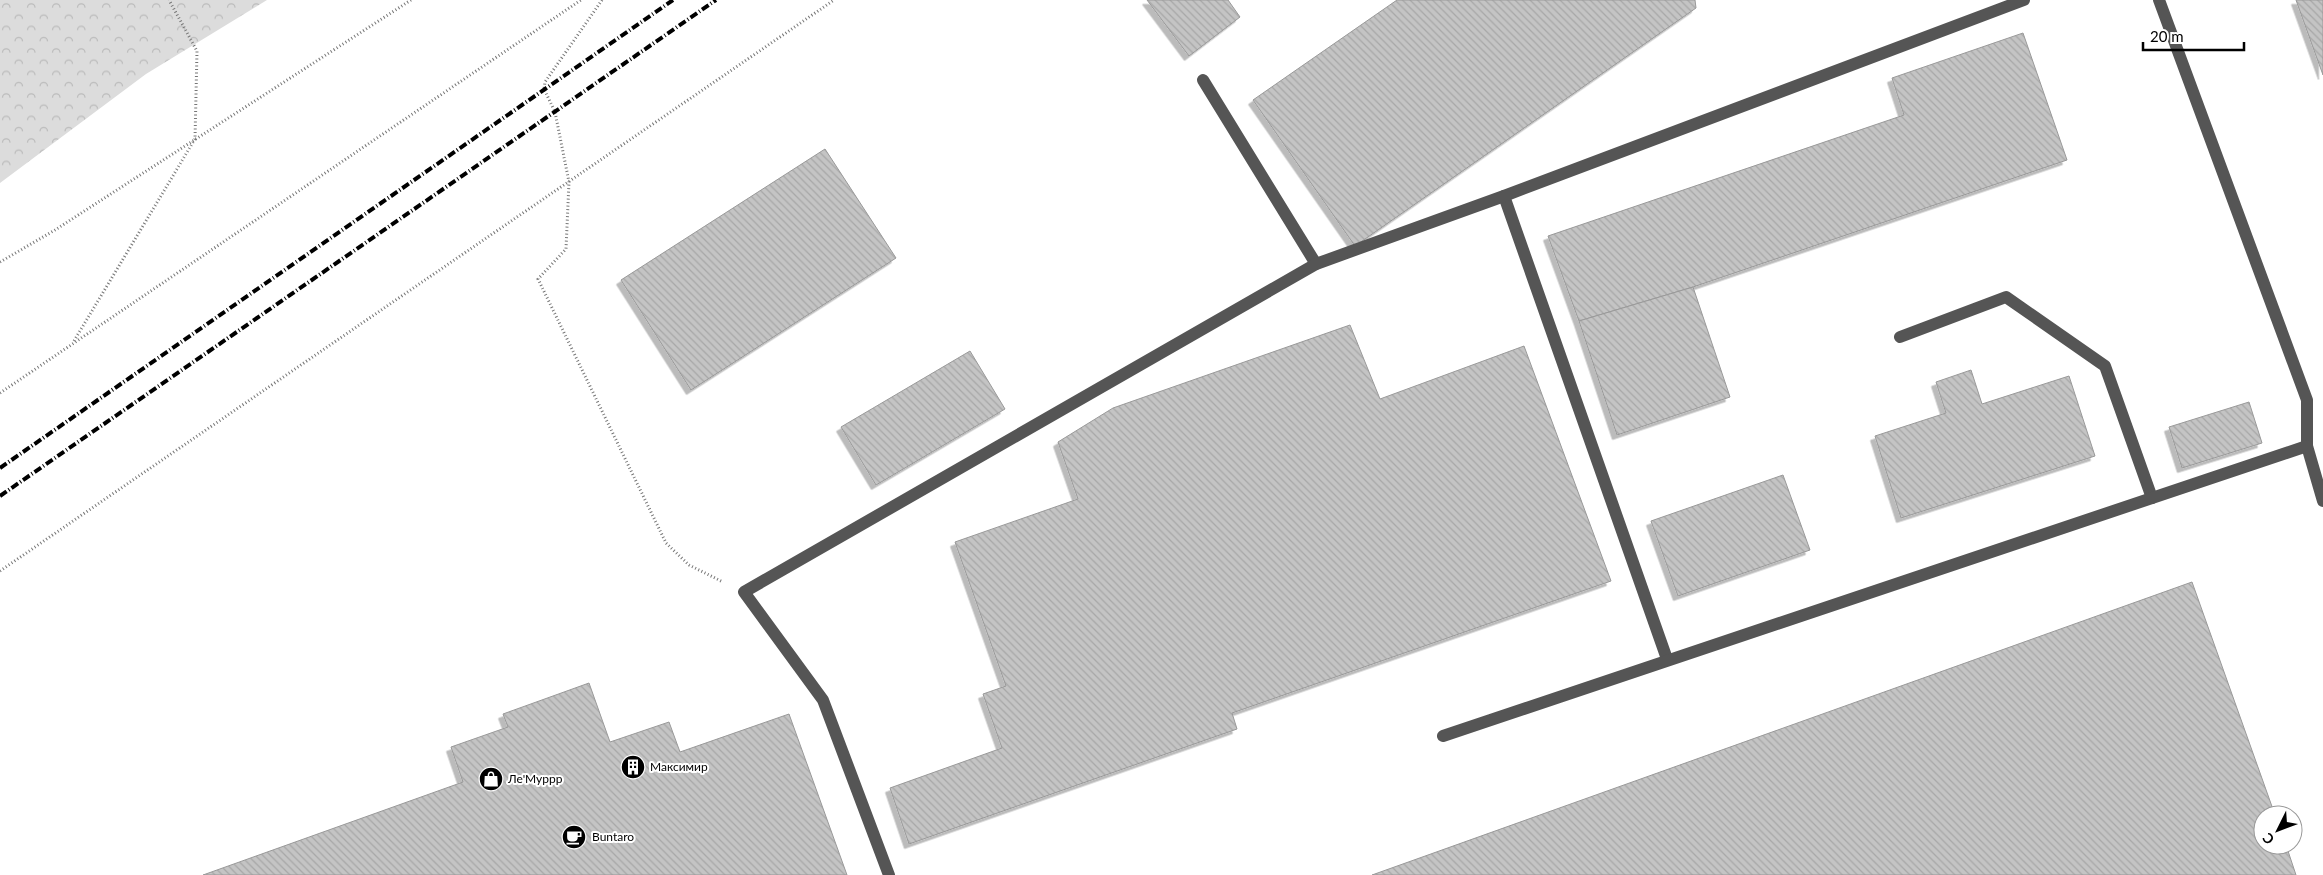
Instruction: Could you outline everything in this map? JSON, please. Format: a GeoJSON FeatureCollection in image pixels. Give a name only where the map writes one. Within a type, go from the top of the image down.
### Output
{"type":"FeatureCollection","features":[{"type":"Feature","properties":{"kind":"lane"},"geometry":{"type":"LineString","coordinates":[[889,875],[823,700],[744,592],[1316,264],[1504,196],[2024,0]]}},
{"type":"Feature","properties":{"kind":"lane"},"geometry":{"type":"LineString","coordinates":[[2159,0],[2307,400],[2307,446],[2323,501]]}},
{"type":"Feature","properties":{"kind":"lane"},"geometry":{"type":"LineString","coordinates":[[1203,80],[1316,264]]}},
{"type":"Feature","properties":{"kind":"lane"},"geometry":{"type":"LineString","coordinates":[[1504,196],[1667,659]]}},
{"type":"Feature","properties":{"kind":"lane"},"geometry":{"type":"LineString","coordinates":[[1900,337],[2006,297],[2105,366],[2152,498]]}},
{"type":"Feature","properties":{"kind":"lane"},"geometry":{"type":"LineString","coordinates":[[1442,736],[2307,446]]}},
{"type":"Feature","properties":{"kind":"path"},"geometry":{"type":"LineString","coordinates":[[72,344],[195,139],[197,51],[169,0]]}},
{"type":"Feature","properties":{"kind":"path"},"geometry":{"type":"LineString","coordinates":[[0,262],[55,230],[411,0]]}},
{"type":"Feature","properties":{"kind":"path"},"geometry":{"type":"LineString","coordinates":[[0,393],[581,0]]}},
{"type":"Feature","properties":{"kind":"path"},"geometry":{"type":"LineString","coordinates":[[602,0],[545,82],[544,89],[555,112],[569,182],[566,249],[538,279],[666,543],[689,565],[744,592]]}},
{"type":"Feature","properties":{"kind":"path"},"geometry":{"type":"LineString","coordinates":[[0,571],[834,0]]}},
{"type":"Feature","properties":{"kind":"green space"},"geometry":{"type":"Polygon","coordinates":[[[0,0],[267,0],[146,74],[0,183],[0,0]]]}},
{"type":"Feature","properties":{"kind":"building"},"geometry":{"type":"Polygon","coordinates":[[[1147,0],[1228,0],[1240,17],[1189,56],[1147,0]]]}},
{"type":"Feature","properties":{"kind":"building"},"geometry":{"type":"Polygon","coordinates":[[[1397,0],[1695,0],[1696,8],[1355,246],[1253,100],[1397,0]]]}},
{"type":"Feature","properties":{"kind":"building"},"geometry":{"type":"Polygon","coordinates":[[[2296,0],[2323,0],[2323,75],[2296,0]]]}},
{"type":"Feature","properties":{"kind":"building"},"geometry":{"type":"Polygon","coordinates":[[[2023,33],[2067,160],[1693,287],[1579,321],[1548,236],[1904,115],[1892,78],[2023,33]]]}},
{"type":"Feature","properties":{"kind":"building"},"geometry":{"type":"Polygon","coordinates":[[[825,149],[896,258],[691,390],[621,280],[825,149]]]}},
{"type":"Feature","properties":{"kind":"building"},"geometry":{"type":"Polygon","coordinates":[[[1693,287],[1730,397],[1617,435],[1579,321],[1693,287]]]}},
{"type":"Feature","properties":{"kind":"building"},"geometry":{"type":"Polygon","coordinates":[[[1350,325],[1380,399],[1524,346],[1611,581],[1232,713],[1237,729],[909,844],[890,788],[1002,748],[983,694],[1006,686],[955,542],[1078,499],[1058,442],[1113,408],[1350,325]]]}},
{"type":"Feature","properties":{"kind":"building"},"geometry":{"type":"Polygon","coordinates":[[[970,351],[1005,409],[876,485],[841,427],[970,351]]]}},
{"type":"Feature","properties":{"kind":"building"},"geometry":{"type":"Polygon","coordinates":[[[1971,370],[1982,404],[2069,376],[2095,456],[1901,518],[1875,436],[1946,413],[1936,382],[1971,370]]]}},
{"type":"Feature","properties":{"kind":"building"},"geometry":{"type":"Polygon","coordinates":[[[2249,402],[2262,443],[2182,468],[2169,427],[2249,402]]]}},
{"type":"Feature","properties":{"kind":"building"},"geometry":{"type":"Polygon","coordinates":[[[1783,475],[1810,550],[1678,596],[1651,521],[1783,475]]]}},
{"type":"Feature","properties":{"kind":"building"},"geometry":{"type":"Polygon","coordinates":[[[2192,582],[2271,805],[2253,805],[2253,855],[2289,855],[2296,875],[1372,875],[2192,582]]]}},
{"type":"Feature","properties":{"kind":"building","name":"Максимир"},"geometry":{"type":"Polygon","coordinates":[[[589,683],[610,742],[669,722],[680,752],[789,714],[847,875],[203,875],[463,782],[451,747],[508,727],[503,714],[589,683]]]}},
{"type":"Feature","properties":{"kind":"railway"},"geometry":{"type":"LineString","coordinates":[[0,468],[673,0]]}},
{"type":"Feature","properties":{"kind":"railway"},"geometry":{"type":"LineString","coordinates":[[0,496],[716,0]]}},
{"type":"Feature","properties":{"kind":"place","name":"Максимир"},"geometry":{"type":"Point","coordinates":[633,767]}},
{"type":"Feature","properties":{"kind":"place","name":"Ле'Муррр"},"geometry":{"type":"Point","coordinates":[491,779]}},
{"type":"Feature","properties":{"kind":"place","name":"Buntaro"},"geometry":{"type":"Point","coordinates":[574,837]}}]}
